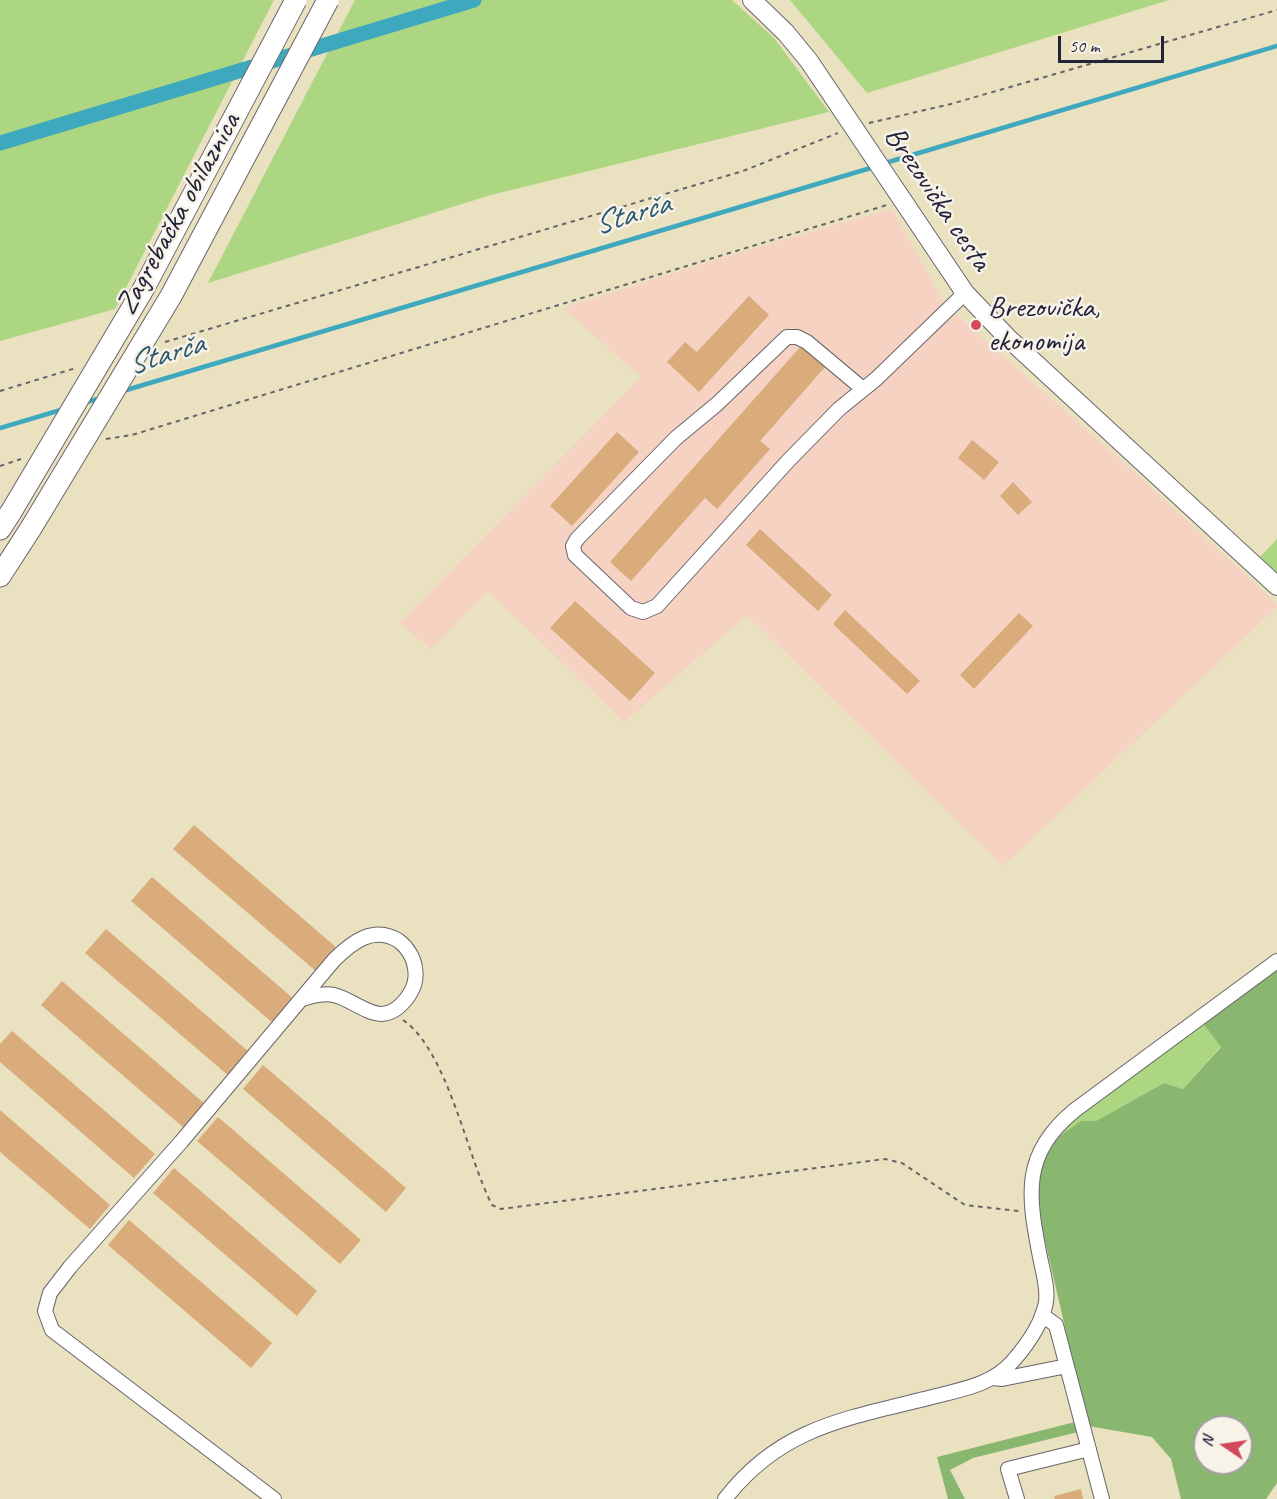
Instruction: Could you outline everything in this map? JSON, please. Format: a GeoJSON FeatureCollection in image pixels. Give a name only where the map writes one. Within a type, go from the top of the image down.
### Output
{"type":"FeatureCollection","features":[{"type":"Feature","properties":{"kind":"highway","name":"Zagrebačka obilaznica"},"geometry":{"type":"LineString","coordinates":[[5,520],[144,288],[296,0]]}},
{"type":"Feature","properties":{"kind":"highway","name":"Zagrebačka obilaznica"},"geometry":{"type":"LineString","coordinates":[[0,576],[171,296],[328,0]]}},
{"type":"Feature","properties":{"kind":"main road","name":"Brezovička cesta"},"geometry":{"type":"LineString","coordinates":[[752,0],[767,7],[809,61],[965,293],[1007,337],[1277,586]]}},
{"type":"Feature","properties":{"kind":"street"},"geometry":{"type":"LineString","coordinates":[[863,390],[807,342],[797,337],[787,337],[717,404],[676,438],[577,539],[573,546],[575,555],[631,608],[643,612],[657,606],[788,461],[839,409],[863,390],[965,293]]}},
{"type":"Feature","properties":{"kind":"street"},"geometry":{"type":"LineString","coordinates":[[274,1499],[52,1330],[45,1311],[50,1293],[70,1267],[181,1142],[302,999],[352,942],[368,935],[385,935],[399,941],[410,952],[416,975],[414,988],[403,1002],[390,1012],[366,1012],[335,996],[319,994],[302,999]]}},
{"type":"Feature","properties":{"kind":"street"},"geometry":{"type":"LineString","coordinates":[[725,1499],[741,1479],[771,1453],[802,1434],[828,1424],[980,1385],[1010,1365],[1024,1348],[1042,1315],[1046,1302],[1046,1286],[1031,1212],[1030,1183],[1043,1142],[1056,1125],[1277,961]]}},
{"type":"Feature","properties":{"kind":"street"},"geometry":{"type":"LineString","coordinates":[[1042,1315],[1056,1325],[1102,1499]]}},
{"type":"Feature","properties":{"kind":"street"},"geometry":{"type":"LineString","coordinates":[[993,1378],[1002,1379],[1067,1366]]}},
{"type":"Feature","properties":{"kind":"street"},"geometry":{"type":"LineString","coordinates":[[1017,1499],[1008,1468],[1089,1449]]}},
{"type":"Feature","properties":{"kind":"path"},"geometry":{"type":"LineString","coordinates":[[159,344],[743,171],[951,104],[1277,10]]}},
{"type":"Feature","properties":{"kind":"path"},"geometry":{"type":"LineString","coordinates":[[95,442],[132,435],[898,194]]}},
{"type":"Feature","properties":{"kind":"path"},"geometry":{"type":"LineString","coordinates":[[0,391],[80,367]]}},
{"type":"Feature","properties":{"kind":"path"},"geometry":{"type":"LineString","coordinates":[[0,466],[26,458]]}},
{"type":"Feature","properties":{"kind":"path"},"geometry":{"type":"LineString","coordinates":[[390,1012],[418,1033],[460,1119],[485,1193],[492,1205],[501,1209],[885,1159],[902,1163],[965,1205],[1031,1212]]}},
{"type":"Feature","properties":{"kind":"shaded area"},"geometry":{"type":"Polygon","coordinates":[[[892,209],[945,305],[1124,463],[1277,604],[1277,607],[1003,866],[747,615],[624,722],[488,591],[431,649],[400,623],[641,377],[563,308],[734,254],[892,209]]]}},
{"type":"Feature","properties":{"kind":"green space"},"geometry":{"type":"Polygon","coordinates":[[[0,0],[274,0],[115,309],[0,341],[0,0]]]}},
{"type":"Feature","properties":{"kind":"green space"},"geometry":{"type":"Polygon","coordinates":[[[355,0],[732,0],[774,38],[829,112],[491,195],[208,283],[355,0]]]}},
{"type":"Feature","properties":{"kind":"green space"},"geometry":{"type":"Polygon","coordinates":[[[790,0],[1169,0],[867,93],[790,0]]]}},
{"type":"Feature","properties":{"kind":"green space"},"geometry":{"type":"Polygon","coordinates":[[[1277,539],[1277,574],[1260,557],[1277,539]]]}},
{"type":"Feature","properties":{"kind":"green space"},"geometry":{"type":"Polygon","coordinates":[[[1277,968],[1277,1483],[1266,1499],[1181,1499],[1171,1459],[1152,1437],[1088,1426],[1038,1211],[1037,1185],[1050,1143],[1081,1121],[1096,1121],[1164,1083],[1183,1089],[1221,1047],[1202,1022],[1277,968]]]}},
{"type":"Feature","properties":{"kind":"green space"},"geometry":{"type":"Polygon","coordinates":[[[1202,1022],[1221,1046],[1183,1089],[1164,1083],[1096,1121],[1050,1143],[1062,1126],[1202,1022]]]}},
{"type":"Feature","properties":{"kind":"green space"},"geometry":{"type":"Polygon","coordinates":[[[1075,1422],[1078,1432],[973,1458],[950,1470],[965,1499],[948,1499],[937,1457],[1075,1422]]]}},
{"type":"Feature","properties":{"kind":"building"},"geometry":{"type":"Polygon","coordinates":[[[749,296],[769,315],[699,392],[667,362],[685,342],[697,352],[749,296]]]}},
{"type":"Feature","properties":{"kind":"building"},"geometry":{"type":"Polygon","coordinates":[[[801,346],[825,367],[760,441],[770,449],[717,509],[705,498],[631,581],[610,562],[801,346]]]}},
{"type":"Feature","properties":{"kind":"building"},"geometry":{"type":"Polygon","coordinates":[[[617,432],[639,452],[572,526],[550,506],[617,432]]]}},
{"type":"Feature","properties":{"kind":"building"},"geometry":{"type":"Polygon","coordinates":[[[972,440],[999,462],[984,480],[958,458],[972,440]]]}},
{"type":"Feature","properties":{"kind":"building"},"geometry":{"type":"Polygon","coordinates":[[[1013,482],[1032,502],[1018,515],[1000,496],[1013,482]]]}},
{"type":"Feature","properties":{"kind":"building"},"geometry":{"type":"Polygon","coordinates":[[[760,529],[832,595],[818,611],[746,545],[760,529]]]}},
{"type":"Feature","properties":{"kind":"building"},"geometry":{"type":"Polygon","coordinates":[[[575,601],[655,673],[630,701],[550,628],[575,601]]]}},
{"type":"Feature","properties":{"kind":"building"},"geometry":{"type":"Polygon","coordinates":[[[845,610],[920,681],[907,694],[833,624],[845,610]]]}},
{"type":"Feature","properties":{"kind":"building"},"geometry":{"type":"Polygon","coordinates":[[[1019,613],[1033,626],[974,689],[960,675],[1019,613]]]}},
{"type":"Feature","properties":{"kind":"building"},"geometry":{"type":"Polygon","coordinates":[[[194,825],[337,948],[317,972],[173,849],[194,825]]]}},
{"type":"Feature","properties":{"kind":"building"},"geometry":{"type":"Polygon","coordinates":[[[152,877],[295,1000],[274,1024],[131,901],[152,877]]]}},
{"type":"Feature","properties":{"kind":"building"},"geometry":{"type":"Polygon","coordinates":[[[106,929],[249,1052],[229,1076],[85,953],[106,929]]]}},
{"type":"Feature","properties":{"kind":"building"},"geometry":{"type":"Polygon","coordinates":[[[62,981],[205,1104],[184,1128],[41,1005],[62,981]]]}},
{"type":"Feature","properties":{"kind":"building"},"geometry":{"type":"Polygon","coordinates":[[[12,1031],[155,1154],[134,1178],[0,1062],[0,1044],[12,1031]]]}},
{"type":"Feature","properties":{"kind":"building"},"geometry":{"type":"Polygon","coordinates":[[[263,1065],[406,1188],[386,1212],[243,1089],[263,1065]]]}},
{"type":"Feature","properties":{"kind":"building"},"geometry":{"type":"Polygon","coordinates":[[[0,1110],[110,1205],[90,1229],[0,1152],[0,1110]]]}},
{"type":"Feature","properties":{"kind":"building"},"geometry":{"type":"Polygon","coordinates":[[[218,1117],[361,1240],[340,1264],[197,1141],[218,1117]]]}},
{"type":"Feature","properties":{"kind":"building"},"geometry":{"type":"Polygon","coordinates":[[[174,1168],[317,1291],[297,1316],[153,1193],[174,1168]]]}},
{"type":"Feature","properties":{"kind":"building"},"geometry":{"type":"Polygon","coordinates":[[[129,1220],[272,1343],[251,1368],[108,1245],[129,1220]]]}},
{"type":"Feature","properties":{"kind":"building"},"geometry":{"type":"Polygon","coordinates":[[[1081,1489],[1083,1499],[1055,1499],[1054,1496],[1081,1489]]]}},
{"type":"Feature","properties":{"kind":"waterway"},"geometry":{"type":"LineString","coordinates":[[0,143],[474,0]]}},
{"type":"Feature","properties":{"kind":"waterway","name":"Starča"},"geometry":{"type":"LineString","coordinates":[[882,164],[1277,46]]}},
{"type":"Feature","properties":{"kind":"waterway","name":"Starča"},"geometry":{"type":"LineString","coordinates":[[123,391],[874,167]]}},
{"type":"Feature","properties":{"kind":"waterway","name":"Starča"},"geometry":{"type":"LineString","coordinates":[[83,403],[101,398]]}},
{"type":"Feature","properties":{"kind":"waterway","name":"Starča"},"geometry":{"type":"LineString","coordinates":[[0,428],[64,409]]}},
{"type":"Feature","properties":{"kind":"place","name":"Brezovička, ekonomija"},"geometry":{"type":"Point","coordinates":[976,325]}}]}
